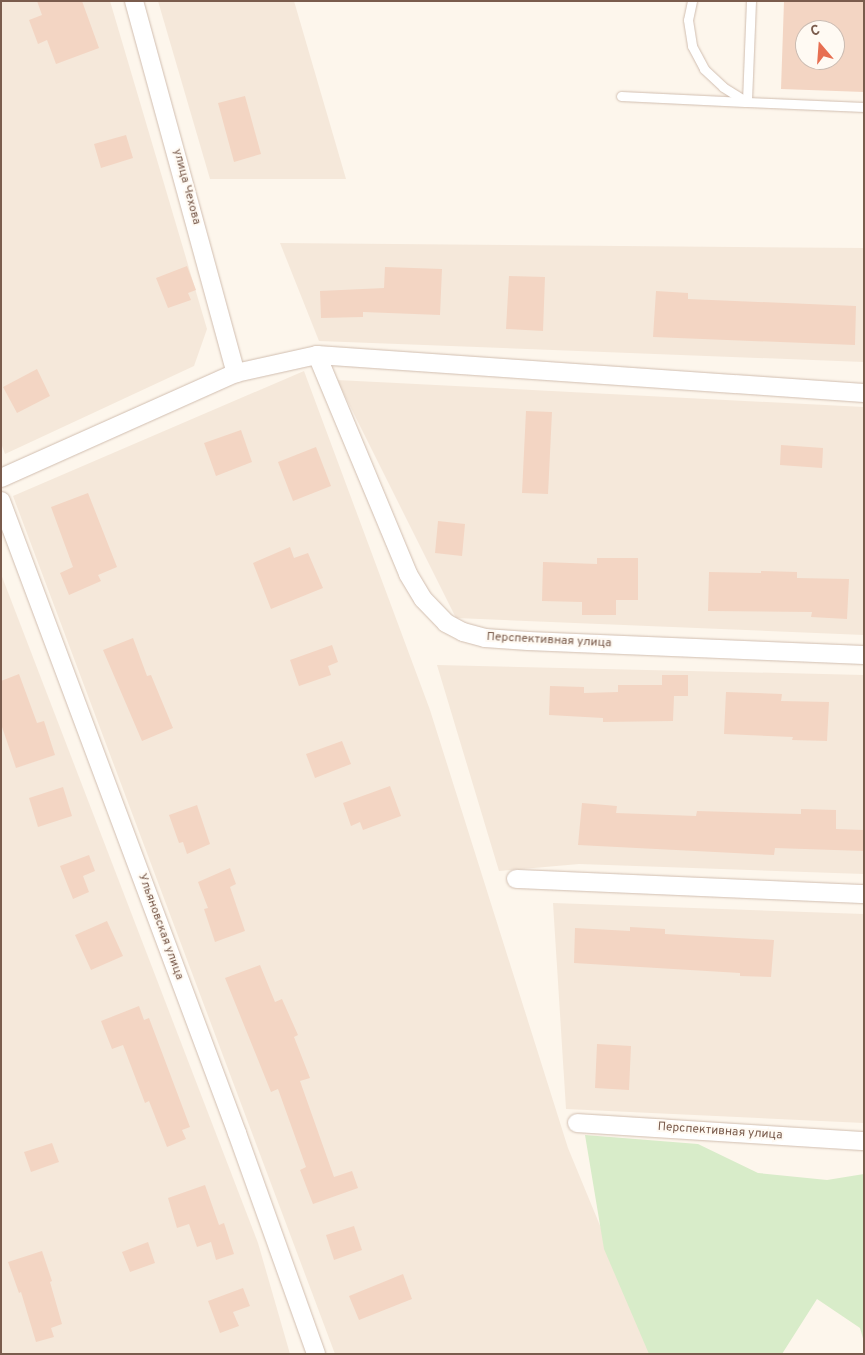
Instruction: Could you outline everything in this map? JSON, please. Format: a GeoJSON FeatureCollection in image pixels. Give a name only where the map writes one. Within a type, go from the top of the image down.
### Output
{"type":"FeatureCollection","features":[{"type":"Feature","properties":{"kind":"street","name":"улица Чехова"},"geometry":{"type":"LineString","coordinates":[[134,1],[236,373]]}},
{"type":"Feature","properties":{"kind":"street"},"geometry":{"type":"LineString","coordinates":[[1,478],[236,373],[317,355],[864,393]]}},
{"type":"Feature","properties":{"kind":"street","name":"Перспективная улица"},"geometry":{"type":"LineString","coordinates":[[317,355],[408,574],[423,600],[446,623],[463,632],[485,638],[864,655]]}},
{"type":"Feature","properties":{"kind":"street","name":"Ульяновская улица"},"geometry":{"type":"LineString","coordinates":[[1,501],[237,1133],[316,1354]]}},
{"type":"Feature","properties":{"kind":"street"},"geometry":{"type":"LineString","coordinates":[[516,879],[864,894]]}},
{"type":"Feature","properties":{"kind":"street","name":"Перспективная улица"},"geometry":{"type":"LineString","coordinates":[[577,1123],[864,1141]]}},
{"type":"Feature","properties":{"kind":"lane"},"geometry":{"type":"LineString","coordinates":[[692,1],[688,20],[692,46],[704,69],[723,87],[747,102]]}},
{"type":"Feature","properties":{"kind":"lane"},"geometry":{"type":"LineString","coordinates":[[747,102],[751,1]]}},
{"type":"Feature","properties":{"kind":"lane"},"geometry":{"type":"LineString","coordinates":[[621,96],[864,107]]}},
{"type":"Feature","properties":{"kind":"shaded area"},"geometry":{"type":"Polygon","coordinates":[[[1,1],[110,1],[207,329],[194,366],[5,454],[1,443],[1,1]]]}},
{"type":"Feature","properties":{"kind":"shaded area"},"geometry":{"type":"Polygon","coordinates":[[[158,1],[294,1],[346,179],[210,179],[158,1]]]}},
{"type":"Feature","properties":{"kind":"shaded area"},"geometry":{"type":"Polygon","coordinates":[[[280,243],[864,248],[864,362],[319,341],[280,243]]]}},
{"type":"Feature","properties":{"kind":"shaded area"},"geometry":{"type":"Polygon","coordinates":[[[304,371],[430,710],[568,1148],[653,1354],[335,1354],[13,496],[304,371]]]}},
{"type":"Feature","properties":{"kind":"shaded area"},"geometry":{"type":"Polygon","coordinates":[[[337,380],[864,407],[864,635],[456,618],[337,380]]]}},
{"type":"Feature","properties":{"kind":"shaded area"},"geometry":{"type":"Polygon","coordinates":[[[1,574],[258,1243],[290,1354],[1,1354],[1,574]]]}},
{"type":"Feature","properties":{"kind":"shaded area"},"geometry":{"type":"Polygon","coordinates":[[[437,665],[864,675],[864,874],[579,864],[499,871],[437,665]]]}},
{"type":"Feature","properties":{"kind":"shaded area"},"geometry":{"type":"Polygon","coordinates":[[[553,903],[864,914],[864,1123],[566,1109],[553,903]]]}},
{"type":"Feature","properties":{"kind":"green space"},"geometry":{"type":"Polygon","coordinates":[[[585,1135],[698,1144],[758,1173],[827,1180],[864,1174],[864,1342],[860,1328],[817,1299],[782,1354],[649,1354],[604,1249],[585,1135]]]}},
{"type":"Feature","properties":{"kind":"building"},"geometry":{"type":"Polygon","coordinates":[[[37,1],[82,1],[99,48],[56,64],[47,40],[38,44],[29,20],[42,15],[37,1]]]}},
{"type":"Feature","properties":{"kind":"building"},"geometry":{"type":"Polygon","coordinates":[[[784,1],[864,1],[864,92],[781,89],[784,1]]]}},
{"type":"Feature","properties":{"kind":"building"},"geometry":{"type":"Polygon","coordinates":[[[245,96],[261,154],[234,162],[218,103],[245,96]]]}},
{"type":"Feature","properties":{"kind":"building"},"geometry":{"type":"Polygon","coordinates":[[[126,135],[133,158],[101,168],[94,144],[126,135]]]}},
{"type":"Feature","properties":{"kind":"building"},"geometry":{"type":"Polygon","coordinates":[[[187,266],[196,290],[188,293],[191,300],[168,308],[156,278],[187,266]]]}},
{"type":"Feature","properties":{"kind":"building"},"geometry":{"type":"Polygon","coordinates":[[[385,267],[442,269],[440,315],[363,312],[363,317],[321,318],[320,291],[384,288],[385,267]]]}},
{"type":"Feature","properties":{"kind":"building"},"geometry":{"type":"Polygon","coordinates":[[[509,276],[545,277],[543,331],[506,329],[509,276]]]}},
{"type":"Feature","properties":{"kind":"building"},"geometry":{"type":"Polygon","coordinates":[[[656,291],[688,293],[688,299],[856,306],[855,345],[653,337],[656,291]]]}},
{"type":"Feature","properties":{"kind":"building"},"geometry":{"type":"Polygon","coordinates":[[[37,369],[50,396],[17,413],[3,387],[37,369]]]}},
{"type":"Feature","properties":{"kind":"building"},"geometry":{"type":"Polygon","coordinates":[[[526,411],[552,412],[548,494],[522,493],[526,411]]]}},
{"type":"Feature","properties":{"kind":"building"},"geometry":{"type":"Polygon","coordinates":[[[241,430],[252,462],[216,476],[204,443],[241,430]]]}},
{"type":"Feature","properties":{"kind":"building"},"geometry":{"type":"Polygon","coordinates":[[[781,445],[823,448],[822,468],[780,465],[781,445]]]}},
{"type":"Feature","properties":{"kind":"building"},"geometry":{"type":"Polygon","coordinates":[[[316,447],[331,486],[293,501],[278,462],[316,447]]]}},
{"type":"Feature","properties":{"kind":"building"},"geometry":{"type":"Polygon","coordinates":[[[88,493],[117,567],[98,575],[101,581],[69,595],[60,573],[73,567],[51,507],[88,493]]]}},
{"type":"Feature","properties":{"kind":"building"},"geometry":{"type":"Polygon","coordinates":[[[438,521],[465,524],[462,556],[435,553],[438,521]]]}},
{"type":"Feature","properties":{"kind":"building"},"geometry":{"type":"Polygon","coordinates":[[[290,547],[294,558],[308,553],[323,588],[271,609],[253,563],[290,547]]]}},
{"type":"Feature","properties":{"kind":"building"},"geometry":{"type":"Polygon","coordinates":[[[597,558],[638,558],[638,600],[616,600],[616,615],[582,615],[582,602],[542,601],[543,562],[597,564],[597,558]]]}},
{"type":"Feature","properties":{"kind":"building"},"geometry":{"type":"Polygon","coordinates":[[[761,571],[797,572],[797,578],[849,579],[847,619],[811,617],[812,612],[708,611],[709,572],[761,573],[761,571]]]}},
{"type":"Feature","properties":{"kind":"building"},"geometry":{"type":"Polygon","coordinates":[[[133,638],[147,676],[151,675],[173,728],[142,741],[103,650],[133,638]]]}},
{"type":"Feature","properties":{"kind":"building"},"geometry":{"type":"Polygon","coordinates":[[[332,645],[338,662],[328,666],[331,675],[299,686],[290,660],[332,645]]]}},
{"type":"Feature","properties":{"kind":"building"},"geometry":{"type":"Polygon","coordinates":[[[19,674],[37,723],[44,721],[55,755],[16,768],[1,724],[1,681],[19,674]]]}},
{"type":"Feature","properties":{"kind":"building"},"geometry":{"type":"Polygon","coordinates":[[[662,675],[688,675],[688,696],[674,696],[673,721],[603,722],[603,718],[549,715],[550,686],[584,687],[584,693],[618,692],[618,685],[662,685],[662,675]]]}},
{"type":"Feature","properties":{"kind":"building"},"geometry":{"type":"Polygon","coordinates":[[[726,692],[782,694],[781,701],[829,702],[827,741],[792,740],[793,737],[724,734],[726,692]]]}},
{"type":"Feature","properties":{"kind":"building"},"geometry":{"type":"Polygon","coordinates":[[[342,741],[351,764],[315,778],[306,754],[342,741]]]}},
{"type":"Feature","properties":{"kind":"building"},"geometry":{"type":"Polygon","coordinates":[[[390,786],[401,816],[363,830],[360,822],[351,826],[343,803],[390,786]]]}},
{"type":"Feature","properties":{"kind":"building"},"geometry":{"type":"Polygon","coordinates":[[[63,787],[72,816],[38,827],[29,798],[63,787]]]}},
{"type":"Feature","properties":{"kind":"building"},"geometry":{"type":"Polygon","coordinates":[[[582,803],[617,806],[616,813],[696,816],[697,811],[801,814],[801,809],[836,810],[836,829],[864,830],[864,851],[775,848],[774,855],[578,845],[582,803]]]}},
{"type":"Feature","properties":{"kind":"building"},"geometry":{"type":"Polygon","coordinates":[[[197,805],[210,844],[187,854],[183,842],[179,843],[169,815],[197,805]]]}},
{"type":"Feature","properties":{"kind":"building"},"geometry":{"type":"Polygon","coordinates":[[[89,855],[95,871],[83,876],[89,892],[73,899],[60,866],[89,855]]]}},
{"type":"Feature","properties":{"kind":"building"},"geometry":{"type":"Polygon","coordinates":[[[230,868],[236,884],[230,887],[245,931],[215,942],[204,909],[208,908],[198,882],[230,868]]]}},
{"type":"Feature","properties":{"kind":"building"},"geometry":{"type":"Polygon","coordinates":[[[107,921],[123,956],[91,970],[75,935],[107,921]]]}},
{"type":"Feature","properties":{"kind":"building"},"geometry":{"type":"Polygon","coordinates":[[[630,927],[665,929],[665,934],[774,940],[771,977],[740,976],[740,973],[574,963],[575,928],[630,931],[630,927]]]}},
{"type":"Feature","properties":{"kind":"building"},"geometry":{"type":"Polygon","coordinates":[[[260,965],[275,1002],[282,999],[298,1035],[294,1037],[310,1078],[300,1081],[334,1177],[352,1171],[358,1188],[313,1204],[300,1170],[306,1167],[278,1089],[271,1092],[225,978],[260,965]]]}},
{"type":"Feature","properties":{"kind":"building"},"geometry":{"type":"Polygon","coordinates":[[[139,1006],[144,1020],[149,1018],[190,1127],[182,1130],[186,1139],[167,1147],[149,1101],[145,1103],[123,1045],[112,1049],[101,1021],[139,1006]]]}},
{"type":"Feature","properties":{"kind":"building"},"geometry":{"type":"Polygon","coordinates":[[[597,1044],[631,1046],[629,1090],[595,1088],[597,1044]]]}},
{"type":"Feature","properties":{"kind":"building"},"geometry":{"type":"Polygon","coordinates":[[[52,1143],[59,1162],[31,1172],[24,1152],[52,1143]]]}},
{"type":"Feature","properties":{"kind":"building"},"geometry":{"type":"Polygon","coordinates":[[[205,1185],[219,1225],[224,1223],[234,1254],[216,1260],[211,1242],[197,1247],[189,1224],[177,1228],[168,1198],[205,1185]]]}},
{"type":"Feature","properties":{"kind":"building"},"geometry":{"type":"Polygon","coordinates":[[[354,1226],[362,1250],[334,1260],[326,1235],[354,1226]]]}},
{"type":"Feature","properties":{"kind":"building"},"geometry":{"type":"Polygon","coordinates":[[[148,1242],[155,1263],[130,1272],[122,1252],[148,1242]]]}},
{"type":"Feature","properties":{"kind":"building"},"geometry":{"type":"Polygon","coordinates":[[[42,1251],[52,1281],[50,1282],[62,1324],[51,1328],[54,1337],[36,1342],[21,1292],[19,1293],[8,1262],[42,1251]]]}},
{"type":"Feature","properties":{"kind":"building"},"geometry":{"type":"Polygon","coordinates":[[[403,1274],[412,1299],[359,1320],[349,1296],[403,1274]]]}},
{"type":"Feature","properties":{"kind":"building"},"geometry":{"type":"Polygon","coordinates":[[[243,1288],[250,1306],[233,1312],[239,1326],[220,1333],[208,1301],[243,1288]]]}}]}
